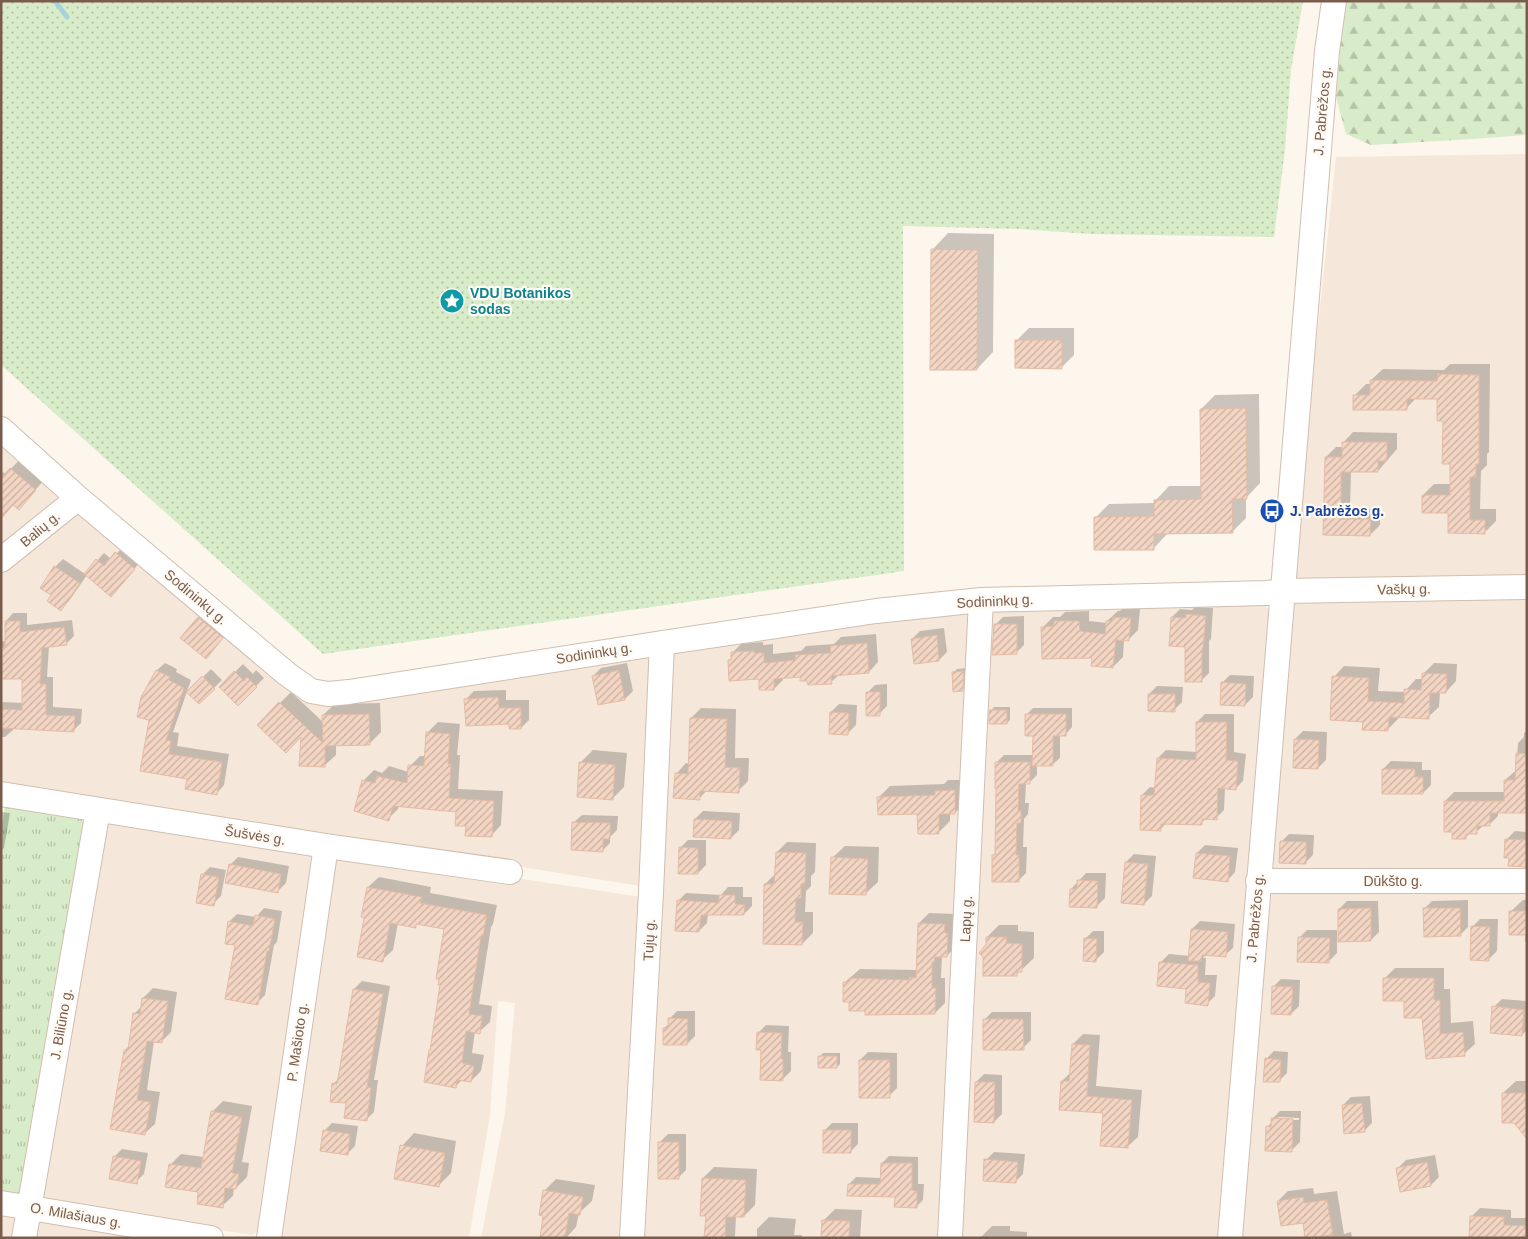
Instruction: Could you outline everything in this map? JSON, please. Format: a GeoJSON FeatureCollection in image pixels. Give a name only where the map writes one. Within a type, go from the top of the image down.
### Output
{"type":"FeatureCollection","features":[{"type":"Feature","properties":{"kind":"street","name":"J. Pabrėžos g."},"geometry":{"type":"LineString","coordinates":[[1230,1238],[1327,52],[1334,1]]}},
{"type":"Feature","properties":{"kind":"street","name":"Sodininkų g."},"geometry":{"type":"LineString","coordinates":[[1,429],[78,498],[287,674],[311,691],[328,694],[876,611],[981,600],[1267,593],[1282,591]]}},
{"type":"Feature","properties":{"kind":"street","name":"Balių g."},"geometry":{"type":"LineString","coordinates":[[1,560],[78,498]]}},
{"type":"Feature","properties":{"kind":"street","name":"Vaškų g."},"geometry":{"type":"LineString","coordinates":[[1282,591],[1527,587]]}},
{"type":"Feature","properties":{"kind":"street","name":"Lapų g."},"geometry":{"type":"LineString","coordinates":[[950,1238],[981,600]]}},
{"type":"Feature","properties":{"kind":"street","name":"Tujų g."},"geometry":{"type":"LineString","coordinates":[[632,1238],[652,892],[662,643]]}},
{"type":"Feature","properties":{"kind":"street","name":"Šušvės g."},"geometry":{"type":"LineString","coordinates":[[1,794],[326,846],[510,872]]}},
{"type":"Feature","properties":{"kind":"street","name":"J. Biliūno g."},"geometry":{"type":"LineString","coordinates":[[24,1238],[98,810]]}},
{"type":"Feature","properties":{"kind":"street","name":"P. Mašioto g."},"geometry":{"type":"LineString","coordinates":[[269,1238],[326,846]]}},
{"type":"Feature","properties":{"kind":"street","name":"Dūkšto g."},"geometry":{"type":"LineString","coordinates":[[1258,880],[1527,880]]}},
{"type":"Feature","properties":{"kind":"street","name":"O. Milašiaus g."},"geometry":{"type":"LineString","coordinates":[[1,1202],[210,1238]]}},
{"type":"Feature","properties":{"kind":"shaded area"},"geometry":{"type":"Polygon","coordinates":[[[1527,154],[1527,1238],[1237,1238],[1288,610],[1336,157],[1527,154]]]}},
{"type":"Feature","properties":{"kind":"shaded area"},"geometry":{"type":"Polygon","coordinates":[[[1,438],[62,498],[1,554],[1,438]]]}},
{"type":"Feature","properties":{"kind":"shaded area"},"geometry":{"type":"Polygon","coordinates":[[[76,509],[313,701],[650,653],[646,887],[1,783],[1,569],[76,509]]]}},
{"type":"Feature","properties":{"kind":"shaded area"},"geometry":{"type":"Polygon","coordinates":[[[1264,604],[1272,613],[1223,1238],[961,1238],[990,613],[995,610],[1264,604]]]}},
{"type":"Feature","properties":{"kind":"shaded area"},"geometry":{"type":"Polygon","coordinates":[[[969,609],[941,1238],[637,1238],[670,660],[675,648],[969,609]]]}},
{"type":"Feature","properties":{"kind":"shaded area"},"geometry":{"type":"Polygon","coordinates":[[[106,821],[313,855],[316,862],[263,1228],[252,1235],[50,1204],[42,1197],[106,821]]]}},
{"type":"Feature","properties":{"kind":"shaded area"},"geometry":{"type":"Polygon","coordinates":[[[365,855],[641,897],[626,1238],[481,1238],[505,1113],[515,1003],[498,1001],[490,1115],[469,1238],[282,1238],[335,860],[365,855]]]}},
{"type":"Feature","properties":{"kind":"shaded area"},"geometry":{"type":"Polygon","coordinates":[[[1,1212],[14,1216],[17,1222],[15,1238],[1,1238],[1,1212]]]}},
{"type":"Feature","properties":{"kind":"shaded area"},"geometry":{"type":"Polygon","coordinates":[[[36,1220],[152,1238],[31,1238],[36,1220]]]}},
{"type":"Feature","properties":{"kind":"green space","name":"VDU Botanikos sodas"},"geometry":{"type":"Polygon","coordinates":[[[1,1],[1303,1],[1291,70],[1285,150],[1274,237],[1091,234],[1018,229],[903,226],[904,571],[323,654],[1,365],[1,1]]]}},
{"type":"Feature","properties":{"kind":"green space"},"geometry":{"type":"Polygon","coordinates":[[[1346,1],[1527,1],[1527,135],[1371,145],[1346,134],[1336,97],[1346,1]]]}},
{"type":"Feature","properties":{"kind":"green space"},"geometry":{"type":"Polygon","coordinates":[[[6,802],[81,818],[86,829],[21,1197],[1,1195],[1,829],[6,802]]]}},
{"type":"Feature","properties":{"kind":"building"},"geometry":{"type":"Polygon","coordinates":[[[931,249],[978,250],[977,370],[930,370],[931,249]]]}},
{"type":"Feature","properties":{"kind":"building"},"geometry":{"type":"Polygon","coordinates":[[[1015,340],[1062,340],[1062,369],[1015,368],[1015,340]]]}},
{"type":"Feature","properties":{"kind":"building"},"geometry":{"type":"Polygon","coordinates":[[[1438,374],[1479,375],[1479,464],[1476,464],[1476,477],[1470,477],[1470,520],[1485,520],[1485,534],[1448,533],[1448,513],[1422,513],[1422,495],[1450,495],[1450,464],[1442,464],[1443,421],[1437,421],[1437,399],[1407,399],[1407,410],[1353,410],[1353,395],[1370,395],[1370,380],[1437,381],[1438,374]]]}},
{"type":"Feature","properties":{"kind":"building"},"geometry":{"type":"Polygon","coordinates":[[[1246,408],[1247,499],[1232,499],[1233,533],[1154,534],[1154,550],[1094,550],[1094,517],[1154,516],[1154,500],[1201,499],[1200,409],[1246,408]]]}},
{"type":"Feature","properties":{"kind":"building"},"geometry":{"type":"Polygon","coordinates":[[[1342,442],[1387,442],[1387,461],[1378,461],[1378,472],[1341,472],[1341,519],[1371,519],[1370,536],[1323,535],[1325,457],[1342,457],[1342,442]]]}},
{"type":"Feature","properties":{"kind":"building"},"geometry":{"type":"Polygon","coordinates":[[[10,468],[36,490],[19,510],[13,505],[1,519],[1,478],[10,468]]]}},
{"type":"Feature","properties":{"kind":"building"},"geometry":{"type":"Polygon","coordinates":[[[115,552],[135,569],[111,597],[84,574],[96,559],[104,566],[115,552]]]}},
{"type":"Feature","properties":{"kind":"building"},"geometry":{"type":"Polygon","coordinates":[[[54,566],[80,583],[61,611],[47,601],[51,595],[40,588],[54,566]]]}},
{"type":"Feature","properties":{"kind":"building"},"geometry":{"type":"Polygon","coordinates":[[[1186,614],[1206,616],[1202,648],[1202,682],[1185,682],[1185,647],[1169,646],[1171,617],[1186,618],[1186,614]]]}},
{"type":"Feature","properties":{"kind":"building"},"geometry":{"type":"Polygon","coordinates":[[[198,617],[223,638],[206,659],[180,638],[198,617]]]}},
{"type":"Feature","properties":{"kind":"building"},"geometry":{"type":"Polygon","coordinates":[[[1113,617],[1131,618],[1129,641],[1116,640],[1113,668],[1091,666],[1092,658],[1042,659],[1041,627],[1054,626],[1054,621],[1079,621],[1080,631],[1105,634],[1106,621],[1112,621],[1113,617]]]}},
{"type":"Feature","properties":{"kind":"building"},"geometry":{"type":"Polygon","coordinates":[[[5,621],[20,621],[20,632],[64,627],[67,645],[42,648],[40,684],[46,684],[46,715],[75,716],[74,732],[1,728],[1,709],[22,710],[22,679],[1,679],[1,648],[5,648],[5,621]]]}},
{"type":"Feature","properties":{"kind":"building"},"geometry":{"type":"Polygon","coordinates":[[[994,624],[1017,624],[1017,654],[992,655],[994,624]]]}},
{"type":"Feature","properties":{"kind":"building"},"geometry":{"type":"Polygon","coordinates":[[[937,635],[939,661],[914,664],[911,639],[937,635]]]}},
{"type":"Feature","properties":{"kind":"building"},"geometry":{"type":"Polygon","coordinates":[[[867,643],[869,673],[831,676],[832,684],[808,685],[807,681],[800,681],[800,677],[774,679],[774,690],[759,690],[759,679],[729,681],[728,660],[731,660],[731,652],[754,651],[754,653],[764,653],[764,663],[796,660],[795,655],[831,653],[830,646],[867,643]]]}},
{"type":"Feature","properties":{"kind":"building"},"geometry":{"type":"Polygon","coordinates":[[[156,670],[170,677],[169,680],[184,688],[166,740],[171,741],[169,754],[222,762],[217,795],[185,789],[187,779],[140,771],[149,720],[137,717],[141,697],[156,670]]]}},
{"type":"Feature","properties":{"kind":"building"},"geometry":{"type":"Polygon","coordinates":[[[619,670],[625,700],[598,705],[592,676],[619,670]]]}},
{"type":"Feature","properties":{"kind":"building"},"geometry":{"type":"Polygon","coordinates":[[[234,671],[244,681],[247,677],[257,687],[238,706],[219,687],[234,671]]]}},
{"type":"Feature","properties":{"kind":"building"},"geometry":{"type":"Polygon","coordinates":[[[964,671],[963,691],[953,692],[952,672],[964,671]]]}},
{"type":"Feature","properties":{"kind":"building"},"geometry":{"type":"Polygon","coordinates":[[[1422,673],[1447,674],[1446,693],[1430,693],[1429,719],[1389,717],[1388,731],[1362,730],[1363,722],[1330,720],[1332,676],[1369,678],[1368,701],[1404,703],[1404,689],[1421,690],[1422,673]]]}},
{"type":"Feature","properties":{"kind":"building"},"geometry":{"type":"Polygon","coordinates":[[[202,676],[215,689],[199,704],[186,692],[202,676]]]}},
{"type":"Feature","properties":{"kind":"building"},"geometry":{"type":"Polygon","coordinates":[[[1221,682],[1246,684],[1245,706],[1220,705],[1221,682]]]}},
{"type":"Feature","properties":{"kind":"building"},"geometry":{"type":"Polygon","coordinates":[[[866,692],[880,692],[880,716],[866,716],[866,692]]]}},
{"type":"Feature","properties":{"kind":"building"},"geometry":{"type":"Polygon","coordinates":[[[1148,694],[1175,694],[1175,712],[1148,711],[1148,694]]]}},
{"type":"Feature","properties":{"kind":"building"},"geometry":{"type":"Polygon","coordinates":[[[498,697],[499,708],[521,708],[521,729],[509,729],[509,724],[466,726],[464,699],[498,697]]]}},
{"type":"Feature","properties":{"kind":"building"},"geometry":{"type":"Polygon","coordinates":[[[279,702],[323,743],[322,715],[369,714],[370,745],[325,746],[325,767],[299,766],[301,737],[286,753],[257,725],[279,702]]]}},
{"type":"Feature","properties":{"kind":"building"},"geometry":{"type":"Polygon","coordinates":[[[989,710],[1007,710],[1007,724],[989,724],[989,710]]]}},
{"type":"Feature","properties":{"kind":"building"},"geometry":{"type":"Polygon","coordinates":[[[830,712],[849,713],[848,735],[829,734],[830,712]]]}},
{"type":"Feature","properties":{"kind":"building"},"geometry":{"type":"Polygon","coordinates":[[[1025,714],[1066,714],[1066,736],[1053,736],[1053,766],[1032,766],[1033,736],[1025,736],[1025,714]]]}},
{"type":"Feature","properties":{"kind":"building"},"geometry":{"type":"Polygon","coordinates":[[[690,718],[727,719],[725,767],[740,768],[739,793],[700,791],[700,800],[673,798],[675,773],[688,774],[690,718]]]}},
{"type":"Feature","properties":{"kind":"building"},"geometry":{"type":"Polygon","coordinates":[[[1196,722],[1227,722],[1226,760],[1238,761],[1236,790],[1218,788],[1217,820],[1202,819],[1202,825],[1161,824],[1161,831],[1140,830],[1141,795],[1154,795],[1157,758],[1196,760],[1196,722]]]}},
{"type":"Feature","properties":{"kind":"building"},"geometry":{"type":"Polygon","coordinates":[[[426,732],[450,734],[448,764],[451,764],[449,798],[494,801],[492,837],[465,836],[466,826],[455,826],[456,812],[393,806],[389,821],[354,811],[362,780],[375,783],[377,776],[407,783],[408,765],[424,766],[426,732]]]}},
{"type":"Feature","properties":{"kind":"building"},"geometry":{"type":"Polygon","coordinates":[[[1294,739],[1319,740],[1318,769],[1293,768],[1294,739]]]}},
{"type":"Feature","properties":{"kind":"building"},"geometry":{"type":"Polygon","coordinates":[[[1516,753],[1527,754],[1527,813],[1490,813],[1490,826],[1477,826],[1477,834],[1466,834],[1466,839],[1452,839],[1452,832],[1444,832],[1444,801],[1504,801],[1504,780],[1515,780],[1516,753]]]}},
{"type":"Feature","properties":{"kind":"building"},"geometry":{"type":"Polygon","coordinates":[[[579,762],[615,765],[613,800],[577,797],[579,762]]]}},
{"type":"Feature","properties":{"kind":"building"},"geometry":{"type":"Polygon","coordinates":[[[995,762],[1030,762],[1030,784],[1019,784],[1018,811],[1021,811],[1021,823],[1017,823],[1016,855],[1019,855],[1019,882],[992,882],[992,855],[995,855],[995,762]]]}},
{"type":"Feature","properties":{"kind":"building"},"geometry":{"type":"Polygon","coordinates":[[[1382,769],[1415,769],[1415,777],[1423,777],[1423,794],[1382,794],[1382,769]]]}},
{"type":"Feature","properties":{"kind":"building"},"geometry":{"type":"Polygon","coordinates":[[[955,790],[955,814],[939,814],[939,834],[918,834],[917,814],[878,815],[877,797],[935,795],[935,791],[955,790]]]}},
{"type":"Feature","properties":{"kind":"building"},"geometry":{"type":"Polygon","coordinates":[[[694,819],[732,821],[731,839],[693,837],[694,819]]]}},
{"type":"Feature","properties":{"kind":"building"},"geometry":{"type":"Polygon","coordinates":[[[572,822],[610,823],[610,839],[603,839],[603,852],[571,850],[572,822]]]}},
{"type":"Feature","properties":{"kind":"building"},"geometry":{"type":"Polygon","coordinates":[[[1505,839],[1527,840],[1527,867],[1508,866],[1509,858],[1504,858],[1505,839]]]}},
{"type":"Feature","properties":{"kind":"building"},"geometry":{"type":"Polygon","coordinates":[[[1280,841],[1306,842],[1306,864],[1279,863],[1280,841]]]}},
{"type":"Feature","properties":{"kind":"building"},"geometry":{"type":"Polygon","coordinates":[[[679,847],[698,848],[698,874],[678,874],[679,847]]]}},
{"type":"Feature","properties":{"kind":"building"},"geometry":{"type":"Polygon","coordinates":[[[776,852],[806,853],[805,884],[801,884],[801,898],[796,898],[795,922],[803,922],[802,945],[763,944],[764,884],[774,884],[776,852]]]}},
{"type":"Feature","properties":{"kind":"building"},"geometry":{"type":"Polygon","coordinates":[[[1196,853],[1230,856],[1228,882],[1193,878],[1196,853]]]}},
{"type":"Feature","properties":{"kind":"building"},"geometry":{"type":"Polygon","coordinates":[[[831,857],[868,859],[866,895],[829,894],[831,857]]]}},
{"type":"Feature","properties":{"kind":"building"},"geometry":{"type":"Polygon","coordinates":[[[1125,862],[1148,864],[1144,905],[1121,903],[1125,862]]]}},
{"type":"Feature","properties":{"kind":"building"},"geometry":{"type":"Polygon","coordinates":[[[229,864],[281,874],[278,893],[225,883],[229,864]]]}},
{"type":"Feature","properties":{"kind":"building"},"geometry":{"type":"Polygon","coordinates":[[[201,874],[219,877],[214,906],[196,903],[201,874]]]}},
{"type":"Feature","properties":{"kind":"building"},"geometry":{"type":"Polygon","coordinates":[[[1077,880],[1098,881],[1097,908],[1069,907],[1070,889],[1077,889],[1077,880]]]}},
{"type":"Feature","properties":{"kind":"building"},"geometry":{"type":"Polygon","coordinates":[[[367,887],[422,897],[420,903],[487,915],[483,936],[481,936],[469,1014],[482,1016],[480,1034],[466,1031],[462,1063],[474,1066],[471,1082],[457,1080],[456,1088],[424,1082],[440,985],[438,985],[439,979],[436,979],[444,929],[416,924],[416,928],[390,923],[383,962],[357,957],[364,918],[361,917],[367,887]]]}},
{"type":"Feature","properties":{"kind":"building"},"geometry":{"type":"Polygon","coordinates":[[[719,895],[735,895],[735,904],[745,905],[744,915],[701,915],[699,932],[675,931],[677,900],[719,903],[719,895]]]}},
{"type":"Feature","properties":{"kind":"building"},"geometry":{"type":"Polygon","coordinates":[[[1371,908],[1371,941],[1338,942],[1338,909],[1371,908]]]}},
{"type":"Feature","properties":{"kind":"building"},"geometry":{"type":"Polygon","coordinates":[[[1423,908],[1460,908],[1461,936],[1424,937],[1423,908]]]}},
{"type":"Feature","properties":{"kind":"building"},"geometry":{"type":"Polygon","coordinates":[[[1509,911],[1527,911],[1527,935],[1509,935],[1509,911]]]}},
{"type":"Feature","properties":{"kind":"building"},"geometry":{"type":"Polygon","coordinates":[[[255,915],[275,919],[269,951],[267,951],[258,1005],[225,999],[235,945],[225,944],[228,921],[253,926],[255,915]]]}},
{"type":"Feature","properties":{"kind":"building"},"geometry":{"type":"Polygon","coordinates":[[[918,923],[945,924],[944,932],[948,934],[947,957],[935,957],[934,962],[932,962],[932,988],[936,988],[935,1014],[865,1015],[865,1011],[849,1011],[849,1002],[843,1002],[843,982],[849,982],[849,978],[909,980],[909,977],[916,978],[918,923]]]}},
{"type":"Feature","properties":{"kind":"building"},"geometry":{"type":"Polygon","coordinates":[[[1471,926],[1490,927],[1489,961],[1470,960],[1471,926]]]}},
{"type":"Feature","properties":{"kind":"building"},"geometry":{"type":"Polygon","coordinates":[[[1191,929],[1228,932],[1226,957],[1202,955],[1201,961],[1188,961],[1191,929]]]}},
{"type":"Feature","properties":{"kind":"building"},"geometry":{"type":"Polygon","coordinates":[[[986,937],[1007,937],[1006,943],[1022,944],[1022,972],[1017,972],[1017,976],[983,976],[983,957],[979,953],[986,944],[986,937]]]}},
{"type":"Feature","properties":{"kind":"building"},"geometry":{"type":"Polygon","coordinates":[[[1298,937],[1330,938],[1329,963],[1297,962],[1298,937]]]}},
{"type":"Feature","properties":{"kind":"building"},"geometry":{"type":"Polygon","coordinates":[[[1084,938],[1097,939],[1096,962],[1083,961],[1084,938]]]}},
{"type":"Feature","properties":{"kind":"building"},"geometry":{"type":"Polygon","coordinates":[[[1159,962],[1198,965],[1198,982],[1210,983],[1208,1006],[1185,1003],[1186,989],[1157,986],[1159,962]]]}},
{"type":"Feature","properties":{"kind":"building"},"geometry":{"type":"Polygon","coordinates":[[[1383,978],[1434,978],[1434,1000],[1440,1000],[1440,1034],[1463,1032],[1465,1056],[1426,1059],[1422,1018],[1404,1018],[1404,1001],[1383,1001],[1383,978]]]}},
{"type":"Feature","properties":{"kind":"building"},"geometry":{"type":"Polygon","coordinates":[[[1272,986],[1293,987],[1291,1015],[1271,1014],[1272,986]]]}},
{"type":"Feature","properties":{"kind":"building"},"geometry":{"type":"Polygon","coordinates":[[[353,989],[383,994],[367,1087],[371,1088],[367,1121],[344,1118],[346,1103],[330,1102],[332,1083],[337,1084],[353,989]]]}},
{"type":"Feature","properties":{"kind":"building"},"geometry":{"type":"Polygon","coordinates":[[[142,998],[168,1001],[162,1043],[147,1041],[137,1100],[151,1102],[145,1135],[110,1129],[124,1050],[128,1050],[133,1013],[140,1014],[142,998]]]}},
{"type":"Feature","properties":{"kind":"building"},"geometry":{"type":"Polygon","coordinates":[[[1492,1006],[1524,1010],[1522,1036],[1490,1033],[1492,1006]]]}},
{"type":"Feature","properties":{"kind":"building"},"geometry":{"type":"Polygon","coordinates":[[[668,1018],[688,1019],[687,1045],[663,1045],[663,1028],[668,1028],[668,1018]]]}},
{"type":"Feature","properties":{"kind":"building"},"geometry":{"type":"Polygon","coordinates":[[[983,1019],[1023,1019],[1024,1050],[983,1050],[983,1019]]]}},
{"type":"Feature","properties":{"kind":"building"},"geometry":{"type":"Polygon","coordinates":[[[757,1032],[782,1033],[781,1059],[783,1059],[783,1081],[760,1080],[761,1050],[756,1050],[757,1032]]]}},
{"type":"Feature","properties":{"kind":"building"},"geometry":{"type":"Polygon","coordinates":[[[1072,1044],[1090,1045],[1087,1096],[1132,1100],[1128,1148],[1100,1146],[1103,1113],[1059,1110],[1061,1081],[1069,1081],[1072,1044]]]}},
{"type":"Feature","properties":{"kind":"building"},"geometry":{"type":"Polygon","coordinates":[[[818,1056],[837,1056],[837,1068],[818,1068],[818,1056]]]}},
{"type":"Feature","properties":{"kind":"building"},"geometry":{"type":"Polygon","coordinates":[[[1265,1058],[1281,1060],[1280,1082],[1263,1082],[1265,1058]]]}},
{"type":"Feature","properties":{"kind":"building"},"geometry":{"type":"Polygon","coordinates":[[[859,1060],[890,1060],[890,1098],[859,1098],[859,1060]]]}},
{"type":"Feature","properties":{"kind":"building"},"geometry":{"type":"Polygon","coordinates":[[[975,1082],[995,1082],[994,1123],[974,1122],[975,1082]]]}},
{"type":"Feature","properties":{"kind":"building"},"geometry":{"type":"Polygon","coordinates":[[[1502,1093],[1527,1093],[1527,1139],[1514,1123],[1502,1123],[1502,1093]]]}},
{"type":"Feature","properties":{"kind":"building"},"geometry":{"type":"Polygon","coordinates":[[[1362,1103],[1365,1132],[1344,1134],[1342,1105],[1362,1103]]]}},
{"type":"Feature","properties":{"kind":"building"},"geometry":{"type":"Polygon","coordinates":[[[211,1111],[242,1117],[232,1173],[239,1174],[236,1189],[225,1188],[223,1208],[197,1204],[198,1192],[165,1187],[169,1164],[201,1168],[211,1111]]]}},
{"type":"Feature","properties":{"kind":"building"},"geometry":{"type":"Polygon","coordinates":[[[1271,1118],[1293,1119],[1292,1152],[1265,1151],[1266,1126],[1271,1127],[1271,1118]]]}},
{"type":"Feature","properties":{"kind":"building"},"geometry":{"type":"Polygon","coordinates":[[[323,1130],[350,1134],[348,1155],[320,1151],[323,1130]]]}},
{"type":"Feature","properties":{"kind":"building"},"geometry":{"type":"Polygon","coordinates":[[[823,1130],[851,1130],[851,1153],[823,1153],[823,1130]]]}},
{"type":"Feature","properties":{"kind":"building"},"geometry":{"type":"Polygon","coordinates":[[[658,1142],[679,1142],[679,1179],[658,1179],[658,1142]]]}},
{"type":"Feature","properties":{"kind":"building"},"geometry":{"type":"Polygon","coordinates":[[[400,1145],[445,1153],[439,1187],[394,1179],[400,1145]]]}},
{"type":"Feature","properties":{"kind":"building"},"geometry":{"type":"Polygon","coordinates":[[[113,1156],[141,1161],[137,1184],[109,1179],[113,1156]]]}},
{"type":"Feature","properties":{"kind":"building"},"geometry":{"type":"Polygon","coordinates":[[[984,1159],[1018,1162],[1016,1183],[983,1181],[984,1159]]]}},
{"type":"Feature","properties":{"kind":"building"},"geometry":{"type":"Polygon","coordinates":[[[1427,1162],[1431,1186],[1400,1192],[1396,1168],[1427,1162]]]}},
{"type":"Feature","properties":{"kind":"building"},"geometry":{"type":"Polygon","coordinates":[[[881,1163],[912,1163],[912,1190],[917,1191],[917,1208],[894,1207],[895,1197],[847,1196],[848,1184],[880,1184],[881,1163]]]}},
{"type":"Feature","properties":{"kind":"building"},"geometry":{"type":"Polygon","coordinates":[[[702,1178],[746,1180],[744,1217],[726,1217],[725,1238],[704,1238],[706,1216],[700,1216],[702,1178]]]}},
{"type":"Feature","properties":{"kind":"building"},"geometry":{"type":"Polygon","coordinates":[[[543,1190],[583,1197],[580,1215],[569,1213],[565,1238],[540,1238],[543,1216],[539,1215],[543,1190]]]}},
{"type":"Feature","properties":{"kind":"building"},"geometry":{"type":"Polygon","coordinates":[[[1303,1197],[1304,1203],[1327,1200],[1333,1235],[1305,1238],[1303,1223],[1281,1226],[1277,1201],[1303,1197]]]}},
{"type":"Feature","properties":{"kind":"building"},"geometry":{"type":"Polygon","coordinates":[[[1470,1216],[1504,1217],[1504,1225],[1527,1226],[1527,1238],[1469,1238],[1470,1216]]]}},
{"type":"Feature","properties":{"kind":"building"},"geometry":{"type":"Polygon","coordinates":[[[822,1220],[850,1221],[849,1238],[821,1238],[822,1220]]]}},
{"type":"Feature","properties":{"kind":"waterway"},"geometry":{"type":"LineString","coordinates":[[55,1],[67,17]]}},
{"type":"Feature","properties":{"kind":"place","name":"VDU Botanikos sodas"},"geometry":{"type":"Point","coordinates":[452,301]}},
{"type":"Feature","properties":{"kind":"place","name":"J. Pabrėžos g."},"geometry":{"type":"Point","coordinates":[1272,511]}}]}
